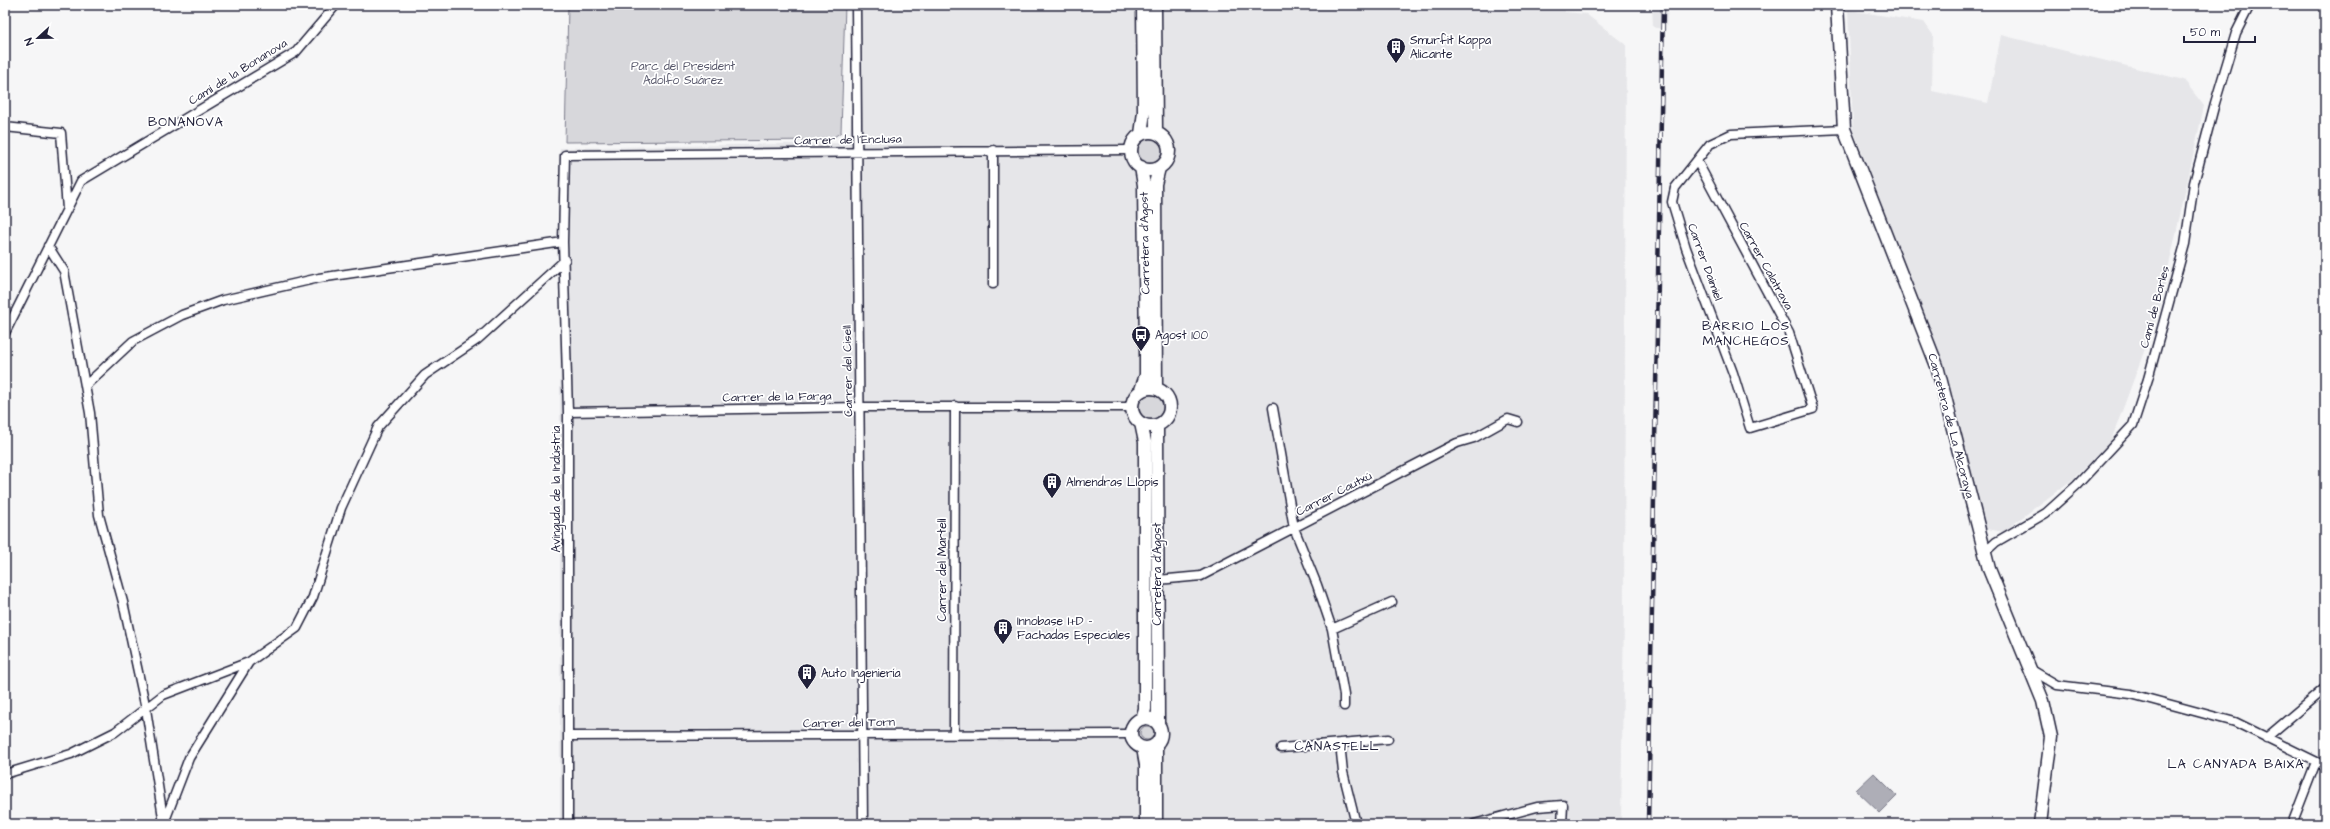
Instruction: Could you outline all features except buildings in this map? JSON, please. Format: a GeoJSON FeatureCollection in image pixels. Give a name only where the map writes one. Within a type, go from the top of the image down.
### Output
{"type":"FeatureCollection","features":[{"type":"Feature","properties":{"kind":"main road"},"geometry":{"type":"LineString","coordinates":[[1141,134],[1156,133],[1166,141],[1168,146],[1167,159],[1159,168],[1153,170],[1141,167],[1132,157],[1131,150],[1133,144],[1141,134],[1144,112],[1143,5]]}},
{"type":"Feature","properties":{"kind":"main road"},"geometry":{"type":"LineString","coordinates":[[1155,5],[1156,133]]}},
{"type":"Feature","properties":{"kind":"main road","name":"Carretera de La Alcoraya"},"geometry":{"type":"LineString","coordinates":[[1837,5],[1844,129],[1937,366],[1989,570],[2043,701],[2051,738],[2040,824]]}},
{"type":"Feature","properties":{"kind":"main road","name":"Carretera d'Agost"},"geometry":{"type":"LineString","coordinates":[[1141,167],[1144,185],[1146,352],[1146,375],[1141,390]]}},
{"type":"Feature","properties":{"kind":"main road","name":"Carretera d'Agost"},"geometry":{"type":"LineString","coordinates":[[1156,388],[1155,184],[1159,168]]}},
{"type":"Feature","properties":{"kind":"main road"},"geometry":{"type":"LineString","coordinates":[[1156,388],[1166,395],[1170,407],[1166,418],[1157,425],[1141,423],[1134,416],[1132,407],[1133,400],[1141,390],[1156,388]]}},
{"type":"Feature","properties":{"kind":"main road","name":"Carretera d'Agost"},"geometry":{"type":"LineString","coordinates":[[1141,423],[1145,442],[1145,709],[1142,719]]}},
{"type":"Feature","properties":{"kind":"main road","name":"Carretera d'Agost"},"geometry":{"type":"LineString","coordinates":[[1157,425],[1158,724]]}},
{"type":"Feature","properties":{"kind":"main road"},"geometry":{"type":"LineString","coordinates":[[1146,824],[1146,765],[1143,748],[1133,740],[1132,734],[1134,725],[1142,719],[1151,719],[1158,724],[1161,734],[1156,744],[1156,824]]}},
{"type":"Feature","properties":{"kind":"main road"},"geometry":{"type":"LineString","coordinates":[[1143,748],[1156,744]]}},
{"type":"Feature","properties":{"kind":"street","name":"Camí de la Bonanova"},"geometry":{"type":"LineString","coordinates":[[5,333],[81,181],[296,52],[336,5]]}},
{"type":"Feature","properties":{"kind":"street","name":"Carrer del Cisell"},"geometry":{"type":"LineString","coordinates":[[856,5],[859,151],[857,284],[861,407],[862,736]]}},
{"type":"Feature","properties":{"kind":"street","name":"Camí de Borles"},"geometry":{"type":"LineString","coordinates":[[1984,553],[1996,542],[2046,513],[2077,485],[2133,425],[2148,380],[2185,244],[2194,183],[2215,103],[2236,34],[2250,5]]}},
{"type":"Feature","properties":{"kind":"street"},"geometry":{"type":"LineString","coordinates":[[5,127],[61,133],[67,210]]}},
{"type":"Feature","properties":{"kind":"street"},"geometry":{"type":"LineString","coordinates":[[1697,161],[1710,144],[1731,134],[1844,129]]}},
{"type":"Feature","properties":{"kind":"street"},"geometry":{"type":"LineString","coordinates":[[993,150],[993,284]]}},
{"type":"Feature","properties":{"kind":"street","name":"Carrer de l'Enclusa"},"geometry":{"type":"LineString","coordinates":[[565,154],[1131,150]]}},
{"type":"Feature","properties":{"kind":"street","name":"Avinguda de la Indústria"},"geometry":{"type":"LineString","coordinates":[[565,154],[563,242],[568,412],[568,824]]}},
{"type":"Feature","properties":{"kind":"street","name":"Carrer Calatrava"},"geometry":{"type":"LineString","coordinates":[[1697,161],[1789,333],[1813,408]]}},
{"type":"Feature","properties":{"kind":"street","name":"Carrer Daimiel"},"geometry":{"type":"LineString","coordinates":[[1697,161],[1675,188],[1672,202],[1686,248],[1733,373],[1750,428],[1813,408]]}},
{"type":"Feature","properties":{"kind":"street"},"geometry":{"type":"LineString","coordinates":[[86,385],[133,341],[182,315],[224,300],[319,278],[563,242]]}},
{"type":"Feature","properties":{"kind":"street"},"geometry":{"type":"LineString","coordinates":[[48,246],[64,271],[86,385],[99,515],[124,602],[146,709],[164,824]]}},
{"type":"Feature","properties":{"kind":"street"},"geometry":{"type":"LineString","coordinates":[[5,774],[71,754],[115,732],[163,695],[249,662],[297,628],[313,597],[341,508],[378,427],[425,375],[477,340],[564,260]]}},
{"type":"Feature","properties":{"kind":"street","name":"Carrer de la Farga"},"geometry":{"type":"LineString","coordinates":[[568,412],[955,406],[1132,407]]}},
{"type":"Feature","properties":{"kind":"street","name":"Carrer del Martell"},"geometry":{"type":"LineString","coordinates":[[954,734],[955,406]]}},
{"type":"Feature","properties":{"kind":"street"},"geometry":{"type":"LineString","coordinates":[[1273,408],[1294,528],[1317,585],[1332,629],[1344,694],[1344,706]]}},
{"type":"Feature","properties":{"kind":"street","name":"Carrer Cautxú"},"geometry":{"type":"LineString","coordinates":[[1158,580],[1201,576],[1457,443],[1474,438],[1508,419],[1518,422]]}},
{"type":"Feature","properties":{"kind":"street"},"geometry":{"type":"LineString","coordinates":[[1332,629],[1392,602]]}},
{"type":"Feature","properties":{"kind":"street"},"geometry":{"type":"LineString","coordinates":[[164,824],[189,758],[249,662]]}},
{"type":"Feature","properties":{"kind":"street"},"geometry":{"type":"LineString","coordinates":[[2029,669],[2057,685],[2131,694],[2235,722],[2325,766]]}},
{"type":"Feature","properties":{"kind":"street"},"geometry":{"type":"LineString","coordinates":[[2266,738],[2325,688]]}},
{"type":"Feature","properties":{"kind":"street","name":"Carrer del Torn"},"geometry":{"type":"LineString","coordinates":[[568,736],[1132,734]]}},
{"type":"Feature","properties":{"kind":"street"},"geometry":{"type":"LineString","coordinates":[[862,736],[863,824]]}},
{"type":"Feature","properties":{"kind":"street"},"geometry":{"type":"LineString","coordinates":[[1281,748],[1388,739]]}},
{"type":"Feature","properties":{"kind":"street"},"geometry":{"type":"LineString","coordinates":[[1340,742],[1344,778],[1356,824]]}},
{"type":"Feature","properties":{"kind":"street"},"geometry":{"type":"LineString","coordinates":[[2292,824],[2316,762]]}},
{"type":"Feature","properties":{"kind":"street"},"geometry":{"type":"LineString","coordinates":[[1474,824],[1537,806],[1563,805],[1562,824]]}},
{"type":"Feature","properties":{"kind":"shaded area"},"geometry":{"type":"Polygon","coordinates":[[[862,5],[1564,5],[1565,12],[1586,14],[1626,45],[1624,611],[1621,824],[560,824],[560,148],[849,143],[862,5]]]}},
{"type":"Feature","properties":{"kind":"shaded area"},"geometry":{"type":"Polygon","coordinates":[[[1652,5],[1668,5],[1666,30],[1653,27],[1652,5]]]}},
{"type":"Feature","properties":{"kind":"shaded area"},"geometry":{"type":"Polygon","coordinates":[[[1848,10],[1924,22],[1933,35],[1932,91],[1988,103],[2001,35],[2184,80],[2204,106],[2159,311],[2111,441],[2073,479],[2003,532],[1983,528],[1940,358],[1853,129],[1848,10]]]}},
{"type":"Feature","properties":{"kind":"shaded area"},"geometry":{"type":"Polygon","coordinates":[[[1874,773],[1897,796],[1880,813],[1856,790],[1874,773]]]}},
{"type":"Feature","properties":{"kind":"green space","name":"Parc del President Adolfo Suárez"},"geometry":{"type":"Polygon","coordinates":[[[568,5],[845,5],[841,132],[830,140],[565,142],[568,5]]]}},
{"type":"Feature","properties":{"kind":"green space"},"geometry":{"type":"Polygon","coordinates":[[[1150,139],[1155,140],[1161,146],[1161,156],[1155,162],[1150,163],[1145,162],[1139,156],[1138,151],[1139,146],[1145,140],[1150,139]]]}},
{"type":"Feature","properties":{"kind":"green space"},"geometry":{"type":"Polygon","coordinates":[[[1151,395],[1160,398],[1163,407],[1160,416],[1151,419],[1142,416],[1139,407],[1142,398],[1151,395]]]}},
{"type":"Feature","properties":{"kind":"green space"},"geometry":{"type":"Polygon","coordinates":[[[1147,726],[1152,728],[1154,733],[1152,738],[1147,740],[1142,738],[1140,733],[1142,728],[1147,726]]]}},
{"type":"Feature","properties":{"kind":"railway"},"geometry":{"type":"LineString","coordinates":[[1648,824],[1663,5]]}},
{"type":"Feature","properties":{"kind":"place","name":"Smurfit Kappa Alicante"},"geometry":{"type":"Point","coordinates":[1396,64]}},
{"type":"Feature","properties":{"kind":"place","name":"Agost 100"},"geometry":{"type":"Point","coordinates":[1141,352]}},
{"type":"Feature","properties":{"kind":"place","name":"Almendras Llopis"},"geometry":{"type":"Point","coordinates":[1052,499]}},
{"type":"Feature","properties":{"kind":"place","name":"Innobase I+D - Fachadas Especiales"},"geometry":{"type":"Point","coordinates":[1003,645]}},
{"type":"Feature","properties":{"kind":"place","name":"Auto Ingeniería"},"geometry":{"type":"Point","coordinates":[807,690]}},
{"type":"Feature","properties":{"kind":"district","name":"BONANOVA"},"geometry":{"type":"Point","coordinates":[186,122]}},
{"type":"Feature","properties":{"kind":"district","name":"BARRIO LOS MANCHEGOS"},"geometry":{"type":"Point","coordinates":[1746,334]}},
{"type":"Feature","properties":{"kind":"district","name":"CANASTELL"},"geometry":{"type":"Point","coordinates":[1337,746]}},
{"type":"Feature","properties":{"kind":"district","name":"LA CANYADA BAIXA"},"geometry":{"type":"Point","coordinates":[2236,764]}}]}
